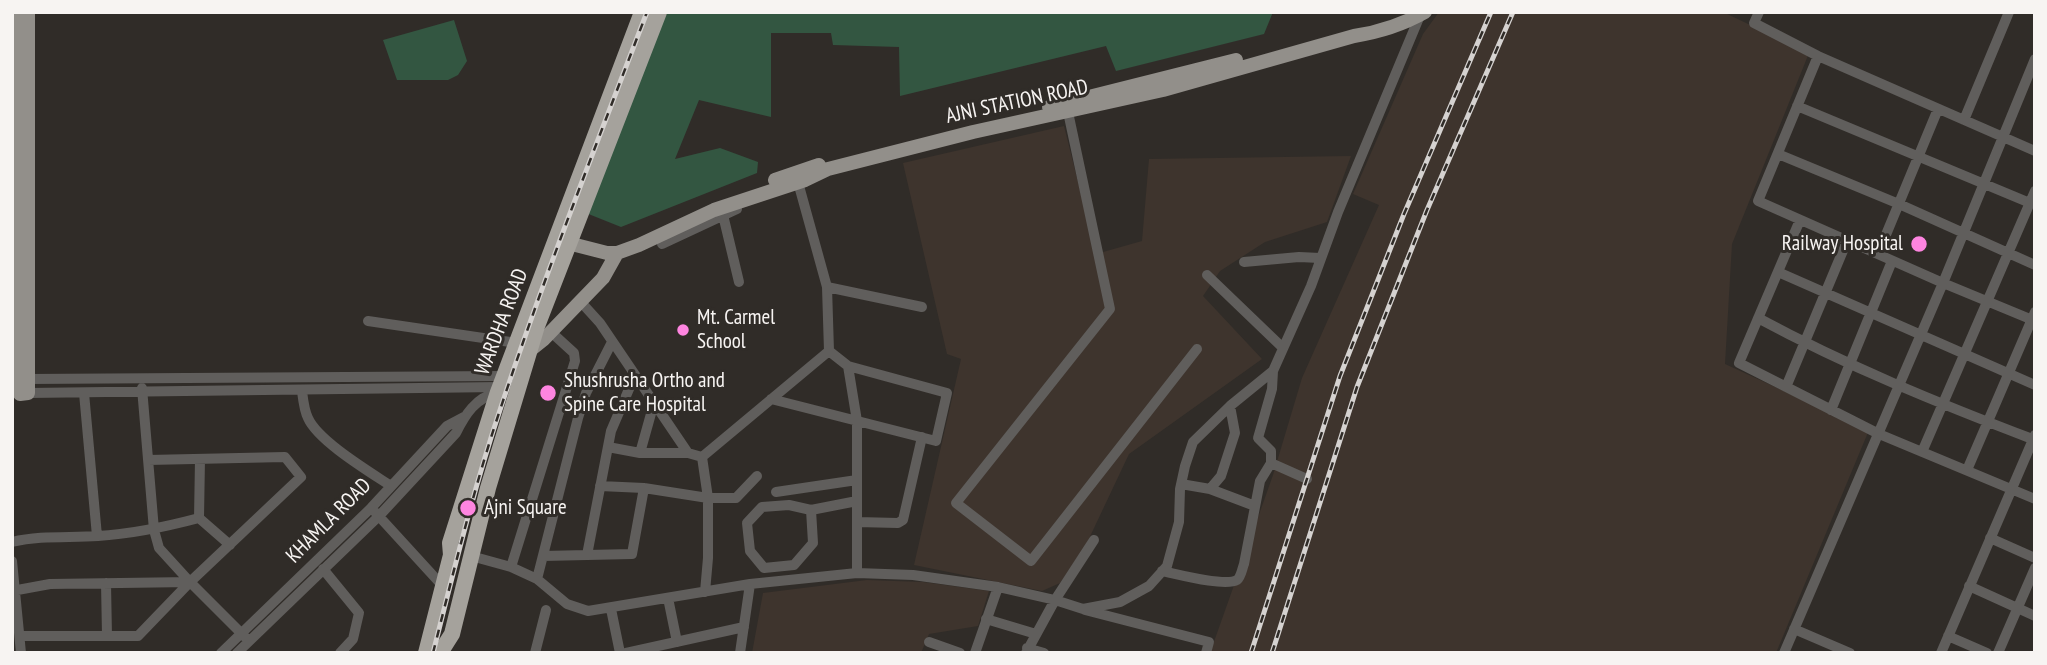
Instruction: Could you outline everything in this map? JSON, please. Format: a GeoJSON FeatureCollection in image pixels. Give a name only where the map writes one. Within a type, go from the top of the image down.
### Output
{"type":"FeatureCollection","features":[{"type":"Feature","properties":{"kind":"highway","name":"WARDHA ROAD"},"geometry":{"type":"LineString","coordinates":[[439,652],[452,634],[523,347],[564,238],[642,12]]}},
{"type":"Feature","properties":{"kind":"highway","name":"WARDHA ROAD"},"geometry":{"type":"LineString","coordinates":[[564,238],[659,12]]}},
{"type":"Feature","properties":{"kind":"highway","name":"WARDHA ROAD"},"geometry":{"type":"LineString","coordinates":[[450,543],[500,385],[523,347]]}},
{"type":"Feature","properties":{"kind":"highway"},"geometry":{"type":"LineString","coordinates":[[439,652],[450,543]]}},
{"type":"Feature","properties":{"kind":"main road"},"geometry":{"type":"LineString","coordinates":[[21,12],[19,97],[23,307]]}},
{"type":"Feature","properties":{"kind":"main road"},"geometry":{"type":"LineString","coordinates":[[20,387],[28,12]]}},
{"type":"Feature","properties":{"kind":"main road","name":"AJNI STATION ROAD"},"geometry":{"type":"LineString","coordinates":[[624,249],[719,201],[797,181],[828,169],[889,152],[1063,110],[1250,60],[1383,31],[1419,13]]}},
{"type":"Feature","properties":{"kind":"main road"},"geometry":{"type":"LineString","coordinates":[[523,347],[551,332],[603,278],[624,249],[564,238]]}},
{"type":"Feature","properties":{"kind":"street"},"geometry":{"type":"LineString","coordinates":[[1759,12],[1754,23],[1818,56],[2035,151]]}},
{"type":"Feature","properties":{"kind":"street"},"geometry":{"type":"LineString","coordinates":[[1964,120],[2009,12]]}},
{"type":"Feature","properties":{"kind":"street"},"geometry":{"type":"LineString","coordinates":[[1162,571],[1223,582],[1236,580],[1240,576],[1260,481],[1271,463],[1271,451],[1258,438],[1272,389],[1273,371],[1311,286],[1419,13]]}},
{"type":"Feature","properties":{"kind":"street"},"geometry":{"type":"LineString","coordinates":[[1818,56],[1758,201],[1943,284],[2034,318],[2007,373],[1967,470]]}},
{"type":"Feature","properties":{"kind":"street"},"geometry":{"type":"LineString","coordinates":[[1784,653],[1943,284],[2035,59]]}},
{"type":"Feature","properties":{"kind":"street"},"geometry":{"type":"LineString","coordinates":[[1797,106],[2030,203]]}},
{"type":"Feature","properties":{"kind":"street"},"geometry":{"type":"LineString","coordinates":[[1878,254],[1938,108]]}},
{"type":"Feature","properties":{"kind":"street"},"geometry":{"type":"LineString","coordinates":[[1063,110],[1110,310],[956,503],[1031,561],[1197,349]]}},
{"type":"Feature","properties":{"kind":"street"},"geometry":{"type":"LineString","coordinates":[[1777,155],[1899,204],[2035,265]]}},
{"type":"Feature","properties":{"kind":"street"},"geometry":{"type":"LineString","coordinates":[[662,244],[797,181],[827,287],[829,351],[848,366],[947,393],[936,441],[771,400]]}},
{"type":"Feature","properties":{"kind":"street"},"geometry":{"type":"LineString","coordinates":[[1922,452],[2035,191]]}},
{"type":"Feature","properties":{"kind":"street"},"geometry":{"type":"LineString","coordinates":[[723,215],[739,282]]}},
{"type":"Feature","properties":{"kind":"street"},"geometry":{"type":"LineString","coordinates":[[1800,220],[1739,363],[1879,434],[2035,499]]}},
{"type":"Feature","properties":{"kind":"street"},"geometry":{"type":"LineString","coordinates":[[1786,387],[1847,241]]}},
{"type":"Feature","properties":{"kind":"street"},"geometry":{"type":"LineString","coordinates":[[1244,262],[1299,257],[1320,258]]}},
{"type":"Feature","properties":{"kind":"street"},"geometry":{"type":"LineString","coordinates":[[1831,410],[1892,261]]}},
{"type":"Feature","properties":{"kind":"street"},"geometry":{"type":"LineString","coordinates":[[1778,272],[2035,385]]}},
{"type":"Feature","properties":{"kind":"street"},"geometry":{"type":"LineString","coordinates":[[1207,275],[1283,348]]}},
{"type":"Feature","properties":{"kind":"street"},"geometry":{"type":"LineString","coordinates":[[827,287],[922,307]]}},
{"type":"Feature","properties":{"kind":"street"},"geometry":{"type":"LineString","coordinates":[[580,302],[600,323],[688,453]]}},
{"type":"Feature","properties":{"kind":"street"},"geometry":{"type":"LineString","coordinates":[[1758,318],[1805,343],[1942,405],[2034,438],[1941,653]]}},
{"type":"Feature","properties":{"kind":"street"},"geometry":{"type":"LineString","coordinates":[[368,321],[523,347]]}},
{"type":"Feature","properties":{"kind":"street"},"geometry":{"type":"LineString","coordinates":[[511,567],[575,361],[574,353],[551,332]]}},
{"type":"Feature","properties":{"kind":"street"},"geometry":{"type":"LineString","coordinates":[[537,579],[578,418],[586,393],[612,342]]}},
{"type":"Feature","properties":{"kind":"street"},"geometry":{"type":"LineString","coordinates":[[702,457],[829,351]]}},
{"type":"Feature","properties":{"kind":"street"},"geometry":{"type":"LineString","coordinates":[[848,366],[857,421],[857,573]]}},
{"type":"Feature","properties":{"kind":"street"},"geometry":{"type":"LineString","coordinates":[[1083,609],[1120,602],[1149,586],[1167,566],[1179,522],[1181,484],[1193,442],[1230,405],[1273,371]]}},
{"type":"Feature","properties":{"kind":"street"},"geometry":{"type":"LineString","coordinates":[[587,555],[611,431],[635,375]]}},
{"type":"Feature","properties":{"kind":"street"},"geometry":{"type":"LineString","coordinates":[[20,387],[142,378],[475,382],[500,385]]}},
{"type":"Feature","properties":{"kind":"street"},"geometry":{"type":"LineString","coordinates":[[142,378],[154,530],[159,548],[245,637]]}},
{"type":"Feature","properties":{"kind":"street"},"geometry":{"type":"LineString","coordinates":[[20,387],[85,393],[302,391],[475,382]]}},
{"type":"Feature","properties":{"kind":"street","name":"KHAMLA ROAD"},"geometry":{"type":"LineString","coordinates":[[237,653],[245,637],[456,433],[464,417],[485,395],[500,385]]}},
{"type":"Feature","properties":{"kind":"street"},"geometry":{"type":"LineString","coordinates":[[302,391],[308,419],[317,432],[391,486]]}},
{"type":"Feature","properties":{"kind":"street"},"geometry":{"type":"LineString","coordinates":[[85,393],[97,536]]}},
{"type":"Feature","properties":{"kind":"street"},"geometry":{"type":"LineString","coordinates":[[640,453],[654,404]]}},
{"type":"Feature","properties":{"kind":"street"},"geometry":{"type":"LineString","coordinates":[[1210,489],[1222,476],[1235,432],[1230,405]]}},
{"type":"Feature","properties":{"kind":"street","name":"KHAMLA ROAD"},"geometry":{"type":"LineString","coordinates":[[220,653],[245,637],[323,569],[375,512],[391,486],[447,426],[464,417]]}},
{"type":"Feature","properties":{"kind":"street"},"geometry":{"type":"LineString","coordinates":[[857,522],[898,523],[904,520],[922,437]]}},
{"type":"Feature","properties":{"kind":"street"},"geometry":{"type":"LineString","coordinates":[[608,447],[640,453],[688,453],[702,457]]}},
{"type":"Feature","properties":{"kind":"street"},"geometry":{"type":"LineString","coordinates":[[20,636],[138,636],[190,582],[301,477],[285,457],[148,460]]}},
{"type":"Feature","properties":{"kind":"street"},"geometry":{"type":"LineString","coordinates":[[702,457],[708,498],[705,592]]}},
{"type":"Feature","properties":{"kind":"street"},"geometry":{"type":"LineString","coordinates":[[200,458],[199,518],[230,545]]}},
{"type":"Feature","properties":{"kind":"street"},"geometry":{"type":"LineString","coordinates":[[1271,463],[1307,479]]}},
{"type":"Feature","properties":{"kind":"street"},"geometry":{"type":"LineString","coordinates":[[600,486],[644,488],[708,498],[736,498],[757,476]]}},
{"type":"Feature","properties":{"kind":"street"},"geometry":{"type":"LineString","coordinates":[[776,492],[857,480]]}},
{"type":"Feature","properties":{"kind":"street"},"geometry":{"type":"LineString","coordinates":[[1181,484],[1210,489],[1255,506]]}},
{"type":"Feature","properties":{"kind":"street"},"geometry":{"type":"LineString","coordinates":[[543,555],[632,554],[644,488]]}},
{"type":"Feature","properties":{"kind":"street"},"geometry":{"type":"LineString","coordinates":[[811,510],[813,543],[794,565],[764,568],[750,551],[747,523],[762,507],[789,505],[811,510],[857,502]]}},
{"type":"Feature","properties":{"kind":"street"},"geometry":{"type":"LineString","coordinates":[[375,512],[439,582]]}},
{"type":"Feature","properties":{"kind":"street"},"geometry":{"type":"LineString","coordinates":[[12,542],[33,537],[97,536],[154,530],[199,518]]}},
{"type":"Feature","properties":{"kind":"street"},"geometry":{"type":"LineString","coordinates":[[1990,538],[2035,558]]}},
{"type":"Feature","properties":{"kind":"street"},"geometry":{"type":"LineString","coordinates":[[1044,653],[1026,650],[1094,540]]}},
{"type":"Feature","properties":{"kind":"street","name":"WARDHA ROAD"},"geometry":{"type":"LineString","coordinates":[[419,653],[450,543]]}},
{"type":"Feature","properties":{"kind":"street"},"geometry":{"type":"LineString","coordinates":[[471,556],[511,567],[537,579],[568,604],[588,611],[777,581],[857,573],[913,575],[998,587],[1055,600],[1209,642],[1206,653]]}},
{"type":"Feature","properties":{"kind":"street"},"geometry":{"type":"LineString","coordinates":[[12,561],[21,653]]}},
{"type":"Feature","properties":{"kind":"street"},"geometry":{"type":"LineString","coordinates":[[775,567],[777,581]]}},
{"type":"Feature","properties":{"kind":"street"},"geometry":{"type":"LineString","coordinates":[[1998,653],[2035,568]]}},
{"type":"Feature","properties":{"kind":"street"},"geometry":{"type":"LineString","coordinates":[[323,569],[359,612],[349,653]]}},
{"type":"Feature","properties":{"kind":"street"},"geometry":{"type":"LineString","coordinates":[[14,590],[50,584],[190,582]]}},
{"type":"Feature","properties":{"kind":"street"},"geometry":{"type":"LineString","coordinates":[[106,583],[107,636]]}},
{"type":"Feature","properties":{"kind":"street"},"geometry":{"type":"LineString","coordinates":[[740,653],[750,584]]}},
{"type":"Feature","properties":{"kind":"street"},"geometry":{"type":"LineString","coordinates":[[1969,586],[2035,616]]}},
{"type":"Feature","properties":{"kind":"street"},"geometry":{"type":"LineString","coordinates":[[975,653],[998,587]]}},
{"type":"Feature","properties":{"kind":"street"},"geometry":{"type":"LineString","coordinates":[[668,598],[677,642]]}},
{"type":"Feature","properties":{"kind":"street"},"geometry":{"type":"LineString","coordinates":[[611,609],[620,653]]}},
{"type":"Feature","properties":{"kind":"street"},"geometry":{"type":"LineString","coordinates":[[535,653],[546,610]]}},
{"type":"Feature","properties":{"kind":"street"},"geometry":{"type":"LineString","coordinates":[[986,619],[1036,634]]}},
{"type":"Feature","properties":{"kind":"street"},"geometry":{"type":"LineString","coordinates":[[626,653],[744,627]]}},
{"type":"Feature","properties":{"kind":"street"},"geometry":{"type":"LineString","coordinates":[[1794,629],[1850,653]]}},
{"type":"Feature","properties":{"kind":"street"},"geometry":{"type":"LineString","coordinates":[[1948,636],[1987,653]]}},
{"type":"Feature","properties":{"kind":"street"},"geometry":{"type":"LineString","coordinates":[[340,653],[353,639]]}},
{"type":"Feature","properties":{"kind":"street"},"geometry":{"type":"LineString","coordinates":[[929,642],[960,653]]}},
{"type":"Feature","properties":{"kind":"shaded area"},"geometry":{"type":"Polygon","coordinates":[[[1439,12],[1723,12],[1809,53],[1732,244],[1725,364],[1869,430],[1776,653],[1210,653],[1273,475],[1302,378],[1379,205],[1353,194],[1423,34],[1439,12]]]}},
{"type":"Feature","properties":{"kind":"shaded area"},"geometry":{"type":"Polygon","coordinates":[[[1064,126],[1096,254],[1142,241],[1149,159],[1351,156],[1327,222],[1265,242],[1220,271],[1203,296],[1262,359],[1129,454],[1086,545],[1060,583],[1042,591],[914,565],[961,359],[947,354],[903,163],[1064,126]]]}},
{"type":"Feature","properties":{"kind":"shaded area"},"geometry":{"type":"Polygon","coordinates":[[[867,580],[923,582],[989,591],[978,626],[929,634],[921,653],[752,653],[763,593],[867,580]]]}},
{"type":"Feature","properties":{"kind":"green space"},"geometry":{"type":"Polygon","coordinates":[[[664,12],[1273,12],[1264,34],[1116,71],[1106,46],[900,96],[899,47],[833,45],[831,33],[771,33],[771,117],[699,100],[675,159],[720,148],[758,162],[757,173],[621,227],[586,213],[664,12]]]}},
{"type":"Feature","properties":{"kind":"green space"},"geometry":{"type":"Polygon","coordinates":[[[454,20],[467,61],[458,75],[448,80],[397,80],[383,40],[454,20]]]}},
{"type":"Feature","properties":{"kind":"railway"},"geometry":{"type":"LineString","coordinates":[[433,653],[473,498],[501,407],[553,258],[647,12]]}},
{"type":"Feature","properties":{"kind":"railway"},"geometry":{"type":"LineString","coordinates":[[1251,653],[1340,376],[1404,214],[1491,12]]}},
{"type":"Feature","properties":{"kind":"railway"},"geometry":{"type":"LineString","coordinates":[[1272,653],[1357,387],[1427,210],[1513,12]]}},
{"type":"Feature","properties":{"kind":"place","name":"Railway Hospital"},"geometry":{"type":"Point","coordinates":[1919,244]}},
{"type":"Feature","properties":{"kind":"place","name":"Mt. Carmel School"},"geometry":{"type":"Point","coordinates":[683,330]}},
{"type":"Feature","properties":{"kind":"place","name":"Shushrusha Ortho and Spine Care Hospital"},"geometry":{"type":"Point","coordinates":[548,393]}},
{"type":"Feature","properties":{"kind":"place","name":"Ajni Square"},"geometry":{"type":"Point","coordinates":[468,508]}}]}
